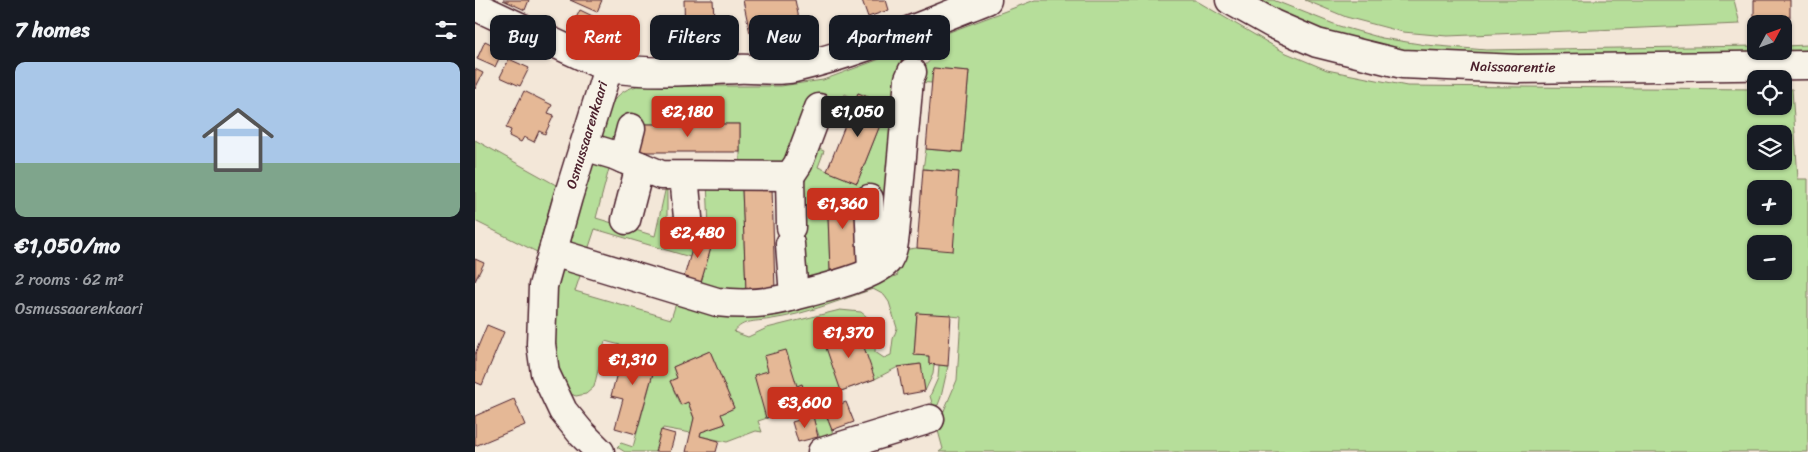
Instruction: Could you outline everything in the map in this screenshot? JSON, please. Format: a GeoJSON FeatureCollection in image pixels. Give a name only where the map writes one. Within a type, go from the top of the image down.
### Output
{"type":"FeatureCollection","features":[{"type":"Feature","properties":{"kind":"street","name":"Osmussaarenkaari"},"geometry":{"type":"LineString","coordinates":[[599,452],[563,411],[545,373],[541,344],[543,286],[608,68],[638,72],[672,73],[738,69],[791,69],[843,54],[987,0]]}},
{"type":"Feature","properties":{"kind":"street","name":"Naissaarentie"},"geometry":{"type":"LineString","coordinates":[[1230,0],[1273,24],[1317,43],[1402,64],[1518,69],[1808,65]]}},
{"type":"Feature","properties":{"kind":"street"},"geometry":{"type":"LineString","coordinates":[[475,6],[608,68]]}},
{"type":"Feature","properties":{"kind":"street"},"geometry":{"type":"LineString","coordinates":[[553,252],[717,302],[739,304],[785,299],[865,275],[887,262],[893,250],[909,79],[912,72]]}},
{"type":"Feature","properties":{"kind":"street"},"geometry":{"type":"LineString","coordinates":[[795,296],[790,176],[799,164],[819,108]]}},
{"type":"Feature","properties":{"kind":"street"},"geometry":{"type":"LineString","coordinates":[[626,220],[631,162],[631,128]]}},
{"type":"Feature","properties":{"kind":"street"},"geometry":{"type":"LineString","coordinates":[[584,146],[631,162],[661,175],[790,176]]}},
{"type":"Feature","properties":{"kind":"street"},"geometry":{"type":"LineString","coordinates":[[684,176],[689,228]]}},
{"type":"Feature","properties":{"kind":"street"},"geometry":{"type":"LineString","coordinates":[[869,199],[872,271]]}},
{"type":"Feature","properties":{"kind":"street"},"geometry":{"type":"LineString","coordinates":[[822,452],[930,420]]}},
{"type":"Feature","properties":{"kind":"green space"},"geometry":{"type":"Polygon","coordinates":[[[1035,0],[1195,0],[1284,52],[1327,70],[1407,86],[1747,89],[1747,115],[1792,115],[1792,89],[1798,179],[1808,179],[1808,452],[939,452],[943,449],[937,427],[957,380],[961,317],[917,313],[914,355],[929,356],[929,364],[934,365],[933,374],[925,391],[920,364],[898,367],[875,379],[841,391],[824,410],[832,430],[833,440],[822,444],[808,405],[758,421],[762,432],[756,431],[727,442],[700,436],[701,432],[725,424],[721,414],[734,408],[710,351],[673,367],[677,378],[670,381],[680,405],[688,402],[694,418],[691,433],[663,428],[655,452],[625,452],[617,447],[621,443],[633,447],[658,355],[605,341],[594,387],[586,394],[576,396],[568,393],[562,384],[550,342],[551,300],[560,265],[583,267],[575,291],[671,319],[678,297],[712,307],[884,272],[888,279],[898,275],[895,268],[900,250],[917,248],[959,172],[923,169],[926,149],[962,152],[969,71],[933,68],[932,83],[915,82],[915,74],[929,61],[950,60],[950,32],[1035,0]],[[873,289],[798,314],[746,323],[734,332],[748,337],[767,328],[840,310],[861,312],[872,321],[876,329],[875,352],[884,358],[891,355],[893,339],[897,328],[889,302],[884,295],[873,289]]]}},
{"type":"Feature","properties":{"kind":"green space"},"geometry":{"type":"Polygon","coordinates":[[[1247,0],[1273,0],[1339,26],[1382,38],[1426,45],[1486,50],[1747,46],[1747,57],[1423,56],[1334,36],[1247,0]]]}},
{"type":"Feature","properties":{"kind":"green space"},"geometry":{"type":"Polygon","coordinates":[[[1305,0],[1734,0],[1740,24],[1447,36],[1403,32],[1346,17],[1305,0]]]}},
{"type":"Feature","properties":{"kind":"green space"},"geometry":{"type":"Polygon","coordinates":[[[1808,45],[1808,57],[1793,57],[1793,46],[1808,45]]]}},
{"type":"Feature","properties":{"kind":"green space"},"geometry":{"type":"Polygon","coordinates":[[[877,60],[922,60],[917,64],[892,218],[858,196],[857,189],[827,190],[830,270],[860,269],[802,288],[796,186],[811,146],[824,151],[818,167],[857,183],[888,105],[858,93],[855,99],[845,94],[841,103],[834,101],[830,110],[793,163],[740,166],[740,124],[624,124],[619,142],[598,142],[609,108],[614,100],[627,89],[637,86],[781,86],[823,80],[877,60]]]}},
{"type":"Feature","properties":{"kind":"green space"},"geometry":{"type":"Polygon","coordinates":[[[475,140],[556,185],[537,252],[475,221],[475,140]]]}},
{"type":"Feature","properties":{"kind":"green space"},"geometry":{"type":"Polygon","coordinates":[[[591,160],[610,165],[596,218],[655,236],[667,182],[667,231],[687,232],[696,236],[690,257],[595,229],[588,250],[571,244],[570,238],[591,160]]]}},
{"type":"Feature","properties":{"kind":"green space"},"geometry":{"type":"Polygon","coordinates":[[[707,181],[742,189],[746,290],[776,294],[699,289],[713,241],[706,239],[709,229],[707,181]]]}},
{"type":"Feature","properties":{"kind":"green space"},"geometry":{"type":"Polygon","coordinates":[[[939,365],[948,366],[938,405],[933,406],[930,396],[938,378],[939,365]]]}},
{"type":"Feature","properties":{"kind":"building"},"geometry":{"type":"Polygon","coordinates":[[[503,0],[529,0],[525,10],[503,0]]]}},
{"type":"Feature","properties":{"kind":"building"},"geometry":{"type":"Polygon","coordinates":[[[570,0],[602,0],[597,12],[570,0]]]}},
{"type":"Feature","properties":{"kind":"building"},"geometry":{"type":"Polygon","coordinates":[[[684,0],[713,0],[714,15],[684,15],[684,0]]]}},
{"type":"Feature","properties":{"kind":"building"},"geometry":{"type":"Polygon","coordinates":[[[743,0],[795,0],[798,15],[749,15],[749,28],[743,0]]]}},
{"type":"Feature","properties":{"kind":"building"},"geometry":{"type":"Polygon","coordinates":[[[862,0],[886,0],[889,10],[874,15],[867,15],[862,0]]]}},
{"type":"Feature","properties":{"kind":"building"},"geometry":{"type":"Polygon","coordinates":[[[1754,0],[1790,0],[1790,15],[1754,15],[1754,0]]]}},
{"type":"Feature","properties":{"kind":"building"},"geometry":{"type":"Polygon","coordinates":[[[580,10],[590,15],[578,15],[580,10]]]}},
{"type":"Feature","properties":{"kind":"building"},"geometry":{"type":"Polygon","coordinates":[[[485,41],[490,44],[490,60],[498,60],[495,67],[477,59],[485,41]]]}},
{"type":"Feature","properties":{"kind":"building"},"geometry":{"type":"Polygon","coordinates":[[[508,60],[529,68],[520,86],[500,77],[508,60]]]}},
{"type":"Feature","properties":{"kind":"building"},"geometry":{"type":"Polygon","coordinates":[[[933,68],[969,71],[962,152],[926,149],[933,68]]]}},
{"type":"Feature","properties":{"kind":"building"},"geometry":{"type":"Polygon","coordinates":[[[475,69],[483,73],[475,89],[475,69]]]}},
{"type":"Feature","properties":{"kind":"building"},"geometry":{"type":"Polygon","coordinates":[[[524,91],[552,105],[548,113],[554,115],[545,134],[539,131],[534,142],[524,137],[521,142],[509,136],[511,130],[506,128],[524,91]]]}},
{"type":"Feature","properties":{"kind":"building"},"geometry":{"type":"Polygon","coordinates":[[[858,93],[888,105],[857,183],[827,171],[858,93]]]}},
{"type":"Feature","properties":{"kind":"building"},"geometry":{"type":"Polygon","coordinates":[[[636,124],[740,124],[740,152],[636,152],[636,124]]]}},
{"type":"Feature","properties":{"kind":"building"},"geometry":{"type":"Polygon","coordinates":[[[923,169],[959,172],[953,251],[917,248],[923,169]]]}},
{"type":"Feature","properties":{"kind":"building"},"geometry":{"type":"Polygon","coordinates":[[[772,188],[775,290],[746,291],[742,189],[772,188]]]}},
{"type":"Feature","properties":{"kind":"building"},"geometry":{"type":"Polygon","coordinates":[[[857,189],[860,269],[830,270],[827,190],[857,189]]]}},
{"type":"Feature","properties":{"kind":"building"},"geometry":{"type":"Polygon","coordinates":[[[696,236],[713,241],[701,282],[684,277],[696,236]]]}},
{"type":"Feature","properties":{"kind":"building"},"geometry":{"type":"Polygon","coordinates":[[[475,259],[484,263],[475,281],[475,259]]]}},
{"type":"Feature","properties":{"kind":"building"},"geometry":{"type":"Polygon","coordinates":[[[917,313],[951,315],[948,366],[929,364],[929,356],[914,355],[917,313]]]}},
{"type":"Feature","properties":{"kind":"building"},"geometry":{"type":"Polygon","coordinates":[[[487,325],[504,332],[482,385],[475,382],[475,354],[487,325]]]}},
{"type":"Feature","properties":{"kind":"building"},"geometry":{"type":"Polygon","coordinates":[[[857,327],[875,379],[841,391],[823,339],[857,327]]]}},
{"type":"Feature","properties":{"kind":"building"},"geometry":{"type":"Polygon","coordinates":[[[624,346],[658,355],[636,434],[615,428],[623,399],[611,396],[624,346]]]}},
{"type":"Feature","properties":{"kind":"building"},"geometry":{"type":"Polygon","coordinates":[[[786,350],[797,386],[802,384],[809,405],[766,418],[754,375],[768,371],[764,356],[786,350]]]}},
{"type":"Feature","properties":{"kind":"building"},"geometry":{"type":"Polygon","coordinates":[[[710,351],[734,408],[721,414],[725,424],[701,432],[700,436],[719,441],[716,452],[686,452],[694,418],[688,402],[681,405],[670,381],[677,378],[673,367],[710,351]]]}},
{"type":"Feature","properties":{"kind":"building"},"geometry":{"type":"Polygon","coordinates":[[[921,364],[925,391],[903,395],[898,367],[921,364]]]}},
{"type":"Feature","properties":{"kind":"building"},"geometry":{"type":"Polygon","coordinates":[[[514,399],[525,425],[475,446],[475,416],[514,399]]]}},
{"type":"Feature","properties":{"kind":"building"},"geometry":{"type":"Polygon","coordinates":[[[846,402],[854,422],[832,430],[824,410],[846,402]]]}},
{"type":"Feature","properties":{"kind":"building"},"geometry":{"type":"Polygon","coordinates":[[[813,416],[818,437],[798,442],[792,422],[813,416]]]}},
{"type":"Feature","properties":{"kind":"building"},"geometry":{"type":"Polygon","coordinates":[[[661,430],[675,434],[670,452],[655,452],[661,430]]]}}]}
